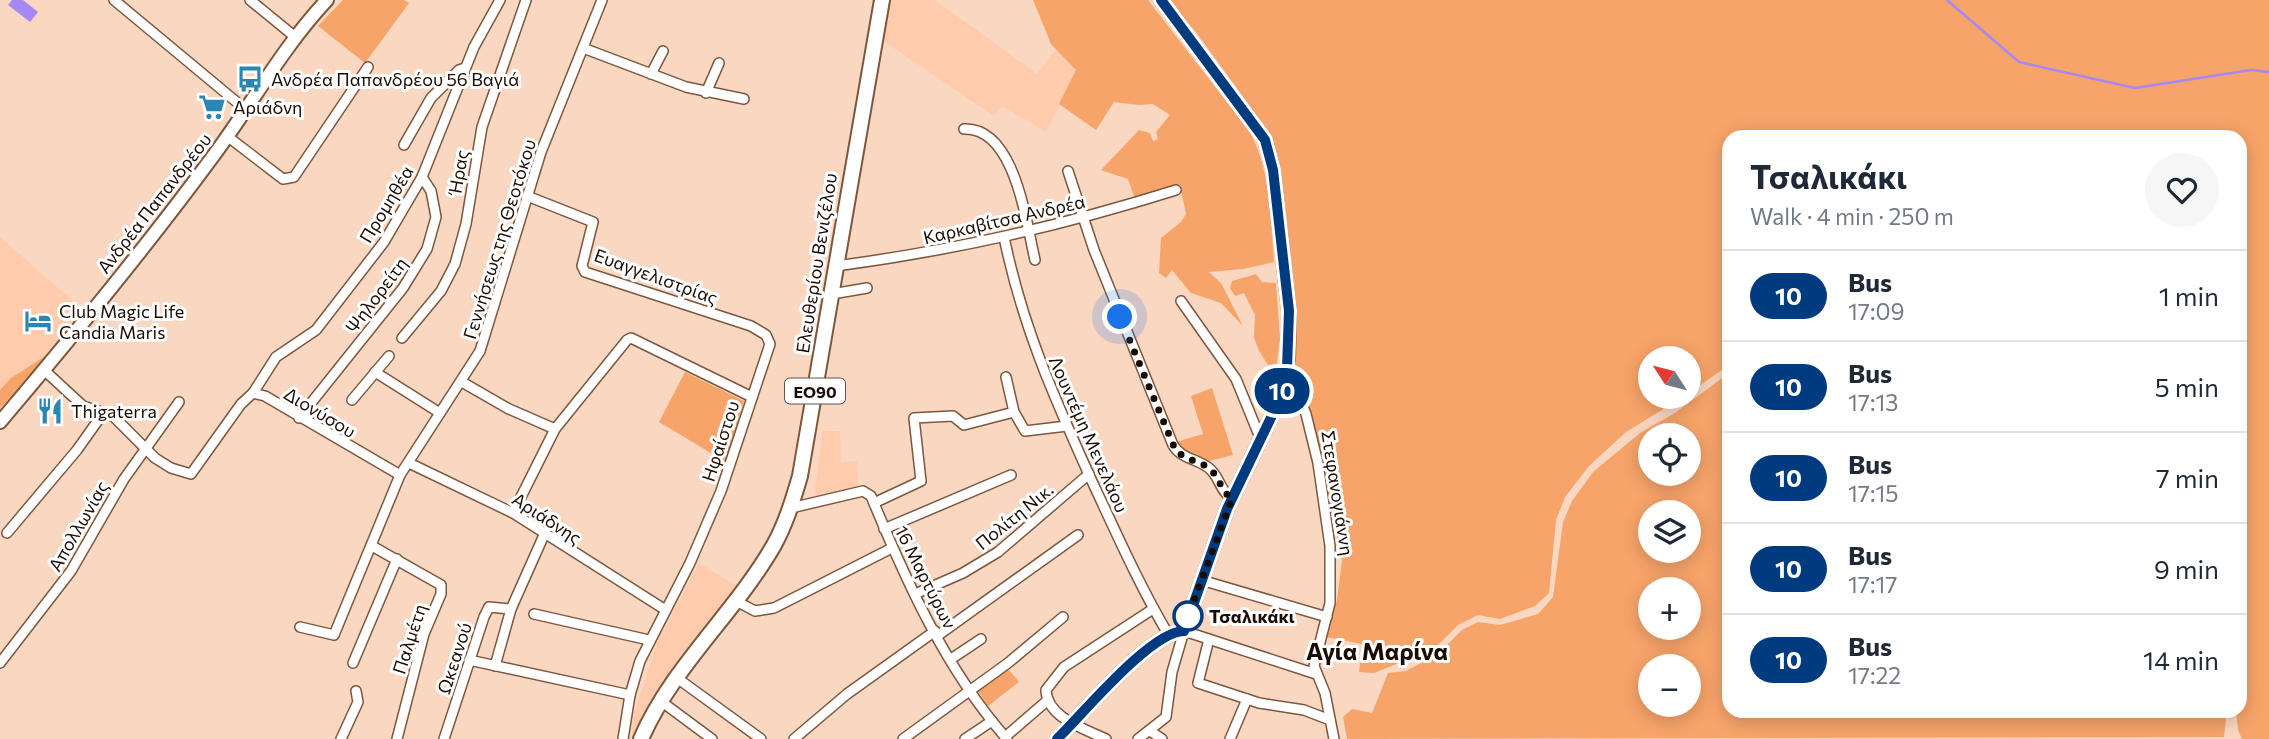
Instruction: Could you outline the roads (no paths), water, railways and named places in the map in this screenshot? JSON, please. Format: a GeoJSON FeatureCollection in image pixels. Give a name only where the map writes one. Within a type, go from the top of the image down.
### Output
{"type":"FeatureCollection","features":[{"type":"Feature","properties":{"kind":"main road","name":"Ελευθερίου Βενιζέλου"},"geometry":{"type":"LineString","coordinates":[[641,739],[655,709],[773,547],[790,508],[800,475],[882,0]]}},
{"type":"Feature","properties":{"kind":"street"},"geometry":{"type":"LineString","coordinates":[[114,0],[245,109]]}},
{"type":"Feature","properties":{"kind":"street"},"geometry":{"type":"LineString","coordinates":[[250,0],[294,36]]}},
{"type":"Feature","properties":{"kind":"street","name":"Ανδρέα Παπανδρέου"},"geometry":{"type":"LineString","coordinates":[[0,422],[140,251],[227,136],[294,36],[327,0]]}},
{"type":"Feature","properties":{"kind":"street","name":"Προμηθέα"},"geometry":{"type":"LineString","coordinates":[[253,393],[276,357],[316,330],[384,242],[422,177],[465,68],[500,0]]}},
{"type":"Feature","properties":{"kind":"street","name":"Ήρας"},"geometry":{"type":"LineString","coordinates":[[402,338],[441,291],[455,264],[466,224],[484,118],[526,0]]}},
{"type":"Feature","properties":{"kind":"street","name":"Γεννήσεως της Θεοτόκου"},"geometry":{"type":"LineString","coordinates":[[300,627],[334,635],[400,475],[480,351],[527,196],[602,0]]}},
{"type":"Feature","properties":{"kind":"street"},"geometry":{"type":"LineString","coordinates":[[1138,739],[1166,717],[1172,672],[1201,580],[1232,499],[1261,442],[1284,385],[1289,311],[1275,184],[1268,150],[1248,114],[1161,0]]}},
{"type":"Feature","properties":{"kind":"street"},"geometry":{"type":"LineString","coordinates":[[583,48],[706,93],[744,99]]}},
{"type":"Feature","properties":{"kind":"street"},"geometry":{"type":"LineString","coordinates":[[651,74],[663,51]]}},
{"type":"Feature","properties":{"kind":"street"},"geometry":{"type":"LineString","coordinates":[[706,93],[719,63]]}},
{"type":"Feature","properties":{"kind":"street"},"geometry":{"type":"LineString","coordinates":[[227,136],[282,179],[288,180],[294,177],[326,134],[368,67]]}},
{"type":"Feature","properties":{"kind":"street"},"geometry":{"type":"LineString","coordinates":[[404,145],[431,98],[459,70],[465,68]]}},
{"type":"Feature","properties":{"kind":"street"},"geometry":{"type":"LineString","coordinates":[[964,129],[985,132],[1003,151],[1035,260]]}},
{"type":"Feature","properties":{"kind":"street"},"geometry":{"type":"LineString","coordinates":[[1068,171],[1083,219],[1173,445],[1184,458],[1210,469],[1225,494],[1232,499]]}},
{"type":"Feature","properties":{"kind":"street","name":"Ψηλορείτη"},"geometry":{"type":"LineString","coordinates":[[299,418],[403,288],[428,249],[436,217],[431,191],[422,177]]}},
{"type":"Feature","properties":{"kind":"street","name":"Καρκαβίτσα Ανδρέα"},"geometry":{"type":"LineString","coordinates":[[836,266],[925,254],[1029,233],[1176,190]]}},
{"type":"Feature","properties":{"kind":"street","name":"Ευαγγελιστρίας"},"geometry":{"type":"LineString","coordinates":[[527,196],[593,222],[583,266],[585,272],[762,331],[769,339],[770,349],[752,397]]}},
{"type":"Feature","properties":{"kind":"street","name":"Λουντέμη Μενελάου"},"geometry":{"type":"LineString","coordinates":[[1004,237],[1016,296],[1030,338],[1089,474],[1153,609],[1168,634]]}},
{"type":"Feature","properties":{"kind":"street"},"geometry":{"type":"LineString","coordinates":[[832,293],[867,288]]}},
{"type":"Feature","properties":{"kind":"street"},"geometry":{"type":"LineString","coordinates":[[1181,301],[1236,379],[1261,442]]}},
{"type":"Feature","properties":{"kind":"street","name":"Ηφαίστου"},"geometry":{"type":"LineString","coordinates":[[513,513],[555,429],[631,338],[752,397],[721,491],[690,563],[649,640],[630,695],[623,739]]}},
{"type":"Feature","properties":{"kind":"street"},"geometry":{"type":"LineString","coordinates":[[352,400],[388,356]]}},
{"type":"Feature","properties":{"kind":"street"},"geometry":{"type":"LineString","coordinates":[[44,370],[83,406],[104,412],[120,422],[145,450],[171,468],[191,474],[241,404],[253,393]]}},
{"type":"Feature","properties":{"kind":"street"},"geometry":{"type":"LineString","coordinates":[[375,372],[440,413]]}},
{"type":"Feature","properties":{"kind":"street"},"geometry":{"type":"LineString","coordinates":[[1006,377],[1014,412],[1025,430],[1067,426]]}},
{"type":"Feature","properties":{"kind":"street"},"geometry":{"type":"LineString","coordinates":[[461,382],[509,409],[555,429]]}},
{"type":"Feature","properties":{"kind":"street","name":"Στεφανογιάννη"},"geometry":{"type":"LineString","coordinates":[[1284,385],[1298,395],[1303,406],[1318,463],[1331,557],[1328,617],[1314,663],[1334,739]]}},
{"type":"Feature","properties":{"kind":"street","name":"Διονύσου"},"geometry":{"type":"LineString","coordinates":[[253,393],[265,396],[400,475]]}},
{"type":"Feature","properties":{"kind":"street","name":"Απολλωνίας"},"geometry":{"type":"LineString","coordinates":[[0,663],[71,571],[124,478],[179,402]]}},
{"type":"Feature","properties":{"kind":"street"},"geometry":{"type":"LineString","coordinates":[[7,533],[77,450],[104,412]]}},
{"type":"Feature","properties":{"kind":"street"},"geometry":{"type":"LineString","coordinates":[[790,508],[863,491],[872,496],[874,503],[921,481],[914,418],[953,416],[964,425],[1014,412]]}},
{"type":"Feature","properties":{"kind":"street","name":"Αριάδνης"},"geometry":{"type":"LineString","coordinates":[[409,463],[513,513],[664,609]]}},
{"type":"Feature","properties":{"kind":"street","name":"Πολίτη Νικ."},"geometry":{"type":"LineString","coordinates":[[915,594],[963,573],[1007,545],[1089,474]]}},
{"type":"Feature","properties":{"kind":"street"},"geometry":{"type":"LineString","coordinates":[[884,529],[1012,475]]}},
{"type":"Feature","properties":{"kind":"street","name":"16 Μαρτύρων"},"geometry":{"type":"LineString","coordinates":[[874,503],[892,548],[936,634],[970,690],[1006,738]]}},
{"type":"Feature","properties":{"kind":"street"},"geometry":{"type":"LineString","coordinates":[[495,666],[511,609],[544,535]]}},
{"type":"Feature","properties":{"kind":"street"},"geometry":{"type":"LineString","coordinates":[[794,739],[847,694],[1078,535]]}},
{"type":"Feature","properties":{"kind":"street","name":"Παλμέτη"},"geometry":{"type":"LineString","coordinates":[[372,546],[441,585],[441,594],[424,634],[397,739]]}},
{"type":"Feature","properties":{"kind":"street"},"geometry":{"type":"LineString","coordinates":[[734,600],[755,611],[774,608],[892,548]]}},
{"type":"Feature","properties":{"kind":"street"},"geometry":{"type":"LineString","coordinates":[[354,663],[397,559]]}},
{"type":"Feature","properties":{"kind":"street"},"geometry":{"type":"LineString","coordinates":[[1201,580],[1328,617]]}},
{"type":"Feature","properties":{"kind":"street","name":"Ωκεανού"},"geometry":{"type":"LineString","coordinates":[[444,739],[489,607],[511,609]]}},
{"type":"Feature","properties":{"kind":"street"},"geometry":{"type":"LineString","coordinates":[[1006,738],[1047,697],[1064,667],[1153,609]]}},
{"type":"Feature","properties":{"kind":"street"},"geometry":{"type":"LineString","coordinates":[[534,614],[649,640]]}},
{"type":"Feature","properties":{"kind":"street"},"geometry":{"type":"LineString","coordinates":[[903,739],[1063,617]]}},
{"type":"Feature","properties":{"kind":"street"},"geometry":{"type":"LineString","coordinates":[[1057,739],[1137,659],[1168,634],[1184,631],[1316,674]]}},
{"type":"Feature","properties":{"kind":"street"},"geometry":{"type":"LineString","coordinates":[[951,659],[981,639]]}},
{"type":"Feature","properties":{"kind":"street"},"geometry":{"type":"LineString","coordinates":[[1209,639],[1198,683],[1247,699],[1304,710],[1331,720]]}},
{"type":"Feature","properties":{"kind":"street"},"geometry":{"type":"LineString","coordinates":[[469,660],[630,695]]}},
{"type":"Feature","properties":{"kind":"street"},"geometry":{"type":"LineString","coordinates":[[677,678],[761,739]]}},
{"type":"Feature","properties":{"kind":"street"},"geometry":{"type":"LineString","coordinates":[[341,739],[358,702],[356,691]]}},
{"type":"Feature","properties":{"kind":"street"},"geometry":{"type":"LineString","coordinates":[[1047,697],[1072,724],[1105,739]]}},
{"type":"Feature","properties":{"kind":"street"},"geometry":{"type":"LineString","coordinates":[[1230,739],[1247,699]]}},
{"type":"Feature","properties":{"kind":"street"},"geometry":{"type":"LineString","coordinates":[[662,702],[712,739]]}},
{"type":"Feature","properties":{"kind":"street"},"geometry":{"type":"LineString","coordinates":[[965,739],[992,722]]}},
{"type":"Feature","properties":{"kind":"street"},"geometry":{"type":"LineString","coordinates":[[1150,731],[1163,739]]}},
{"type":"Feature","properties":{"kind":"waterway"},"geometry":{"type":"LineString","coordinates":[[1947,0],[2019,62],[2135,88],[2251,70],[2269,72]]}},
{"type":"Feature","properties":{"kind":"place","name":"Ανδρέα Παπανδρέου 56 Βαγιά"},"geometry":{"type":"Point","coordinates":[250,79]}},
{"type":"Feature","properties":{"kind":"place","name":"Αριάδνη"},"geometry":{"type":"Point","coordinates":[212,107]}},
{"type":"Feature","properties":{"kind":"place","name":"Club Magic Life Candia Maris"},"geometry":{"type":"Point","coordinates":[38,321]}},
{"type":"Feature","properties":{"kind":"place","name":"Thigaterra"},"geometry":{"type":"Point","coordinates":[50,411]}},
{"type":"Feature","properties":{"kind":"place","name":"Τσαλικάκι"},"geometry":{"type":"Point","coordinates":[1188,616]}},
{"type":"Feature","properties":{"kind":"district","name":"Αγία Μαρίνα"},"geometry":{"type":"Point","coordinates":[1377,650]}}]}
